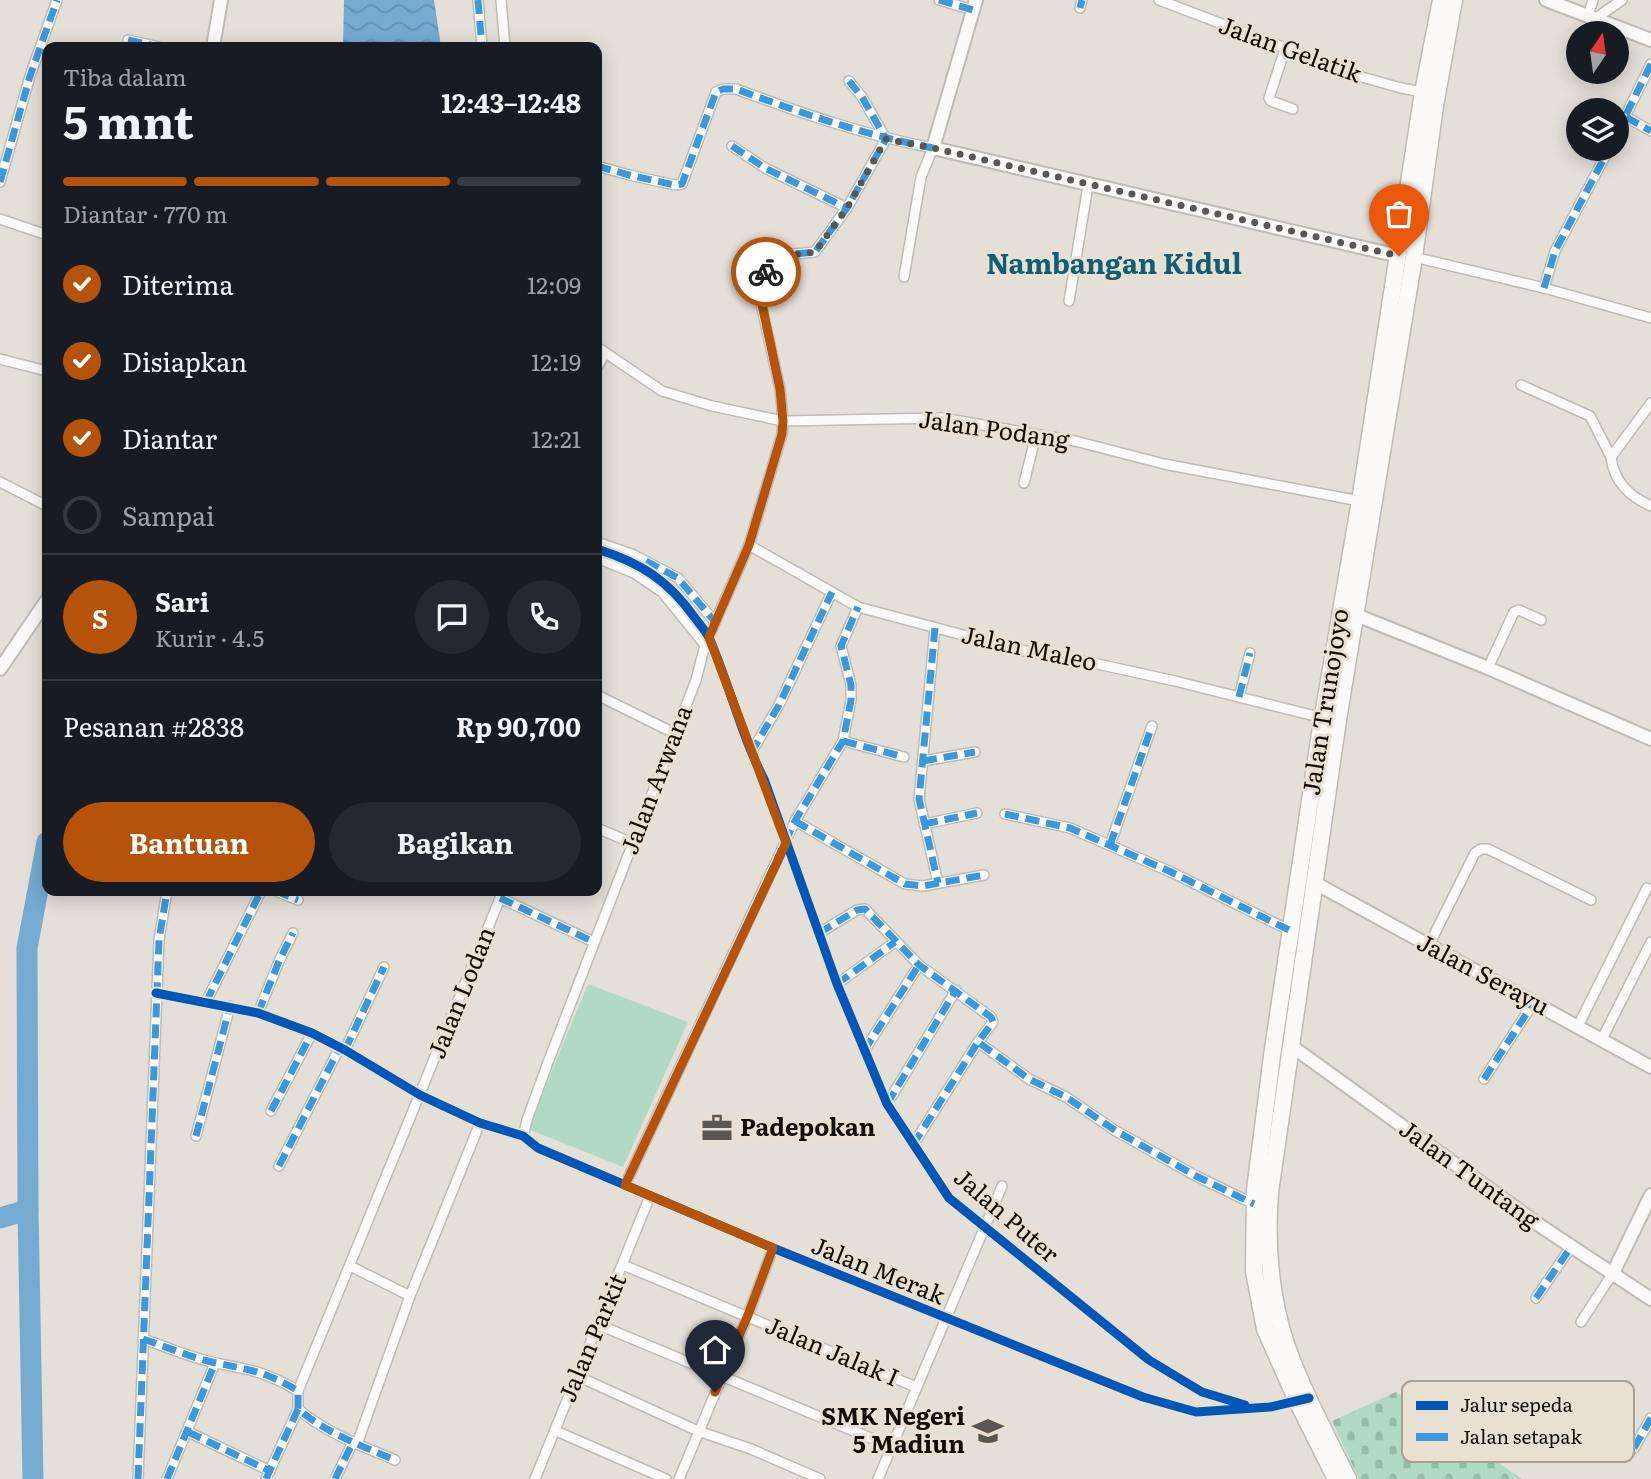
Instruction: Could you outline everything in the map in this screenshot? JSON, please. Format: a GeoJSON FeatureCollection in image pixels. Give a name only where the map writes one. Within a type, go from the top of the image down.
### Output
{"type":"FeatureCollection","features":[{"type":"Feature","properties":{"kind":"highway","name":"Jalan Trunojoyo"},"geometry":{"type":"LineString","coordinates":[[1303,1399],[1265,1329],[1254,1271],[1254,1204],[1272,1056],[1315,883],[1406,257],[1423,92],[1441,0]]}},
{"type":"Feature","properties":{"kind":"highway","name":"Jalan Trunojoyo"},"geometry":{"type":"LineString","coordinates":[[1303,1399],[1277,1309],[1267,1228],[1274,1152],[1290,1045],[1295,959],[1291,931],[1381,358],[1406,257],[1454,0]]}},
{"type":"Feature","properties":{"kind":"highway"},"geometry":{"type":"LineString","coordinates":[[1303,1399],[1336,1479]]}},
{"type":"Feature","properties":{"kind":"highway"},"geometry":{"type":"LineString","coordinates":[[1303,1399],[1348,1479]]}},
{"type":"Feature","properties":{"kind":"street"},"geometry":{"type":"LineString","coordinates":[[42,42],[57,0]]}},
{"type":"Feature","properties":{"kind":"street"},"geometry":{"type":"LineString","coordinates":[[214,42],[221,0]]}},
{"type":"Feature","properties":{"kind":"street"},"geometry":{"type":"LineString","coordinates":[[478,0],[482,42]]}},
{"type":"Feature","properties":{"kind":"street"},"geometry":{"type":"LineString","coordinates":[[501,0],[505,42]]}},
{"type":"Feature","properties":{"kind":"street"},"geometry":{"type":"LineString","coordinates":[[904,277],[921,177],[933,148],[975,5],[939,0]]}},
{"type":"Feature","properties":{"kind":"street","name":"Jalan Gelatik"},"geometry":{"type":"LineString","coordinates":[[1159,0],[1362,77],[1423,92]]}},
{"type":"Feature","properties":{"kind":"street"},"geometry":{"type":"LineString","coordinates":[[1546,0],[1651,40]]}},
{"type":"Feature","properties":{"kind":"street"},"geometry":{"type":"LineString","coordinates":[[1592,17],[1593,0]]}},
{"type":"Feature","properties":{"kind":"street"},"geometry":{"type":"LineString","coordinates":[[1592,17],[1622,0]]}},
{"type":"Feature","properties":{"kind":"street"},"geometry":{"type":"LineString","coordinates":[[128,40],[137,42]]}},
{"type":"Feature","properties":{"kind":"street"},"geometry":{"type":"LineString","coordinates":[[0,183],[42,42]]}},
{"type":"Feature","properties":{"kind":"street"},"geometry":{"type":"LineString","coordinates":[[1285,49],[1269,98],[1293,109]]}},
{"type":"Feature","properties":{"kind":"street"},"geometry":{"type":"LineString","coordinates":[[1629,111],[1651,64]]}},
{"type":"Feature","properties":{"kind":"street"},"geometry":{"type":"LineString","coordinates":[[849,81],[862,97],[886,139]]}},
{"type":"Feature","properties":{"kind":"street"},"geometry":{"type":"LineString","coordinates":[[602,168],[629,176],[682,184],[716,92],[736,89],[840,127],[886,139],[1544,288],[1651,318]]}},
{"type":"Feature","properties":{"kind":"street"},"geometry":{"type":"LineString","coordinates":[[1629,119],[1651,131]]}},
{"type":"Feature","properties":{"kind":"street"},"geometry":{"type":"LineString","coordinates":[[732,146],[765,168],[847,208],[886,139]]}},
{"type":"Feature","properties":{"kind":"street"},"geometry":{"type":"LineString","coordinates":[[1544,288],[1555,251],[1603,161]]}},
{"type":"Feature","properties":{"kind":"street"},"geometry":{"type":"LineString","coordinates":[[1069,301],[1088,186]]}},
{"type":"Feature","properties":{"kind":"street","name":"Jalan Arwana"},"geometry":{"type":"LineString","coordinates":[[523,1136],[594,942],[696,680],[707,641],[749,545],[776,457],[783,421],[780,389],[760,295],[768,268],[777,260],[817,250],[847,208]]}},
{"type":"Feature","properties":{"kind":"street"},"geometry":{"type":"LineString","coordinates":[[0,219],[42,233]]}},
{"type":"Feature","properties":{"kind":"street","name":"Jalan Podang"},"geometry":{"type":"LineString","coordinates":[[602,351],[662,391],[712,406],[783,421],[942,418],[1075,441],[1164,464],[1360,501]]}},
{"type":"Feature","properties":{"kind":"street"},"geometry":{"type":"LineString","coordinates":[[602,359],[605,354]]}},
{"type":"Feature","properties":{"kind":"street"},"geometry":{"type":"LineString","coordinates":[[0,359],[42,370]]}},
{"type":"Feature","properties":{"kind":"street"},"geometry":{"type":"LineString","coordinates":[[1521,385],[1590,416],[1611,457],[1619,482],[1632,496],[1651,506]]}},
{"type":"Feature","properties":{"kind":"street"},"geometry":{"type":"LineString","coordinates":[[1611,457],[1650,405]]}},
{"type":"Feature","properties":{"kind":"street"},"geometry":{"type":"LineString","coordinates":[[1024,483],[1037,435]]}},
{"type":"Feature","properties":{"kind":"street"},"geometry":{"type":"LineString","coordinates":[[0,482],[42,503]]}},
{"type":"Feature","properties":{"kind":"street"},"geometry":{"type":"LineString","coordinates":[[602,544],[634,555],[678,578],[715,622]]}},
{"type":"Feature","properties":{"kind":"street","name":"Jalan Maleo"},"geometry":{"type":"LineString","coordinates":[[749,545],[858,607],[1020,650],[1084,661],[1323,718]]}},
{"type":"Feature","properties":{"kind":"street"},"geometry":{"type":"LineString","coordinates":[[602,552],[656,576],[677,594],[707,641]]}},
{"type":"Feature","properties":{"kind":"street"},"geometry":{"type":"LineString","coordinates":[[602,560],[634,573],[662,592],[707,641]]}},
{"type":"Feature","properties":{"kind":"street"},"geometry":{"type":"LineString","coordinates":[[751,753],[779,705],[832,592]]}},
{"type":"Feature","properties":{"kind":"street"},"geometry":{"type":"LineString","coordinates":[[0,669],[42,607]]}},
{"type":"Feature","properties":{"kind":"street"},"geometry":{"type":"LineString","coordinates":[[625,1185],[795,821],[843,741],[851,700],[851,685],[841,646],[858,607]]}},
{"type":"Feature","properties":{"kind":"street"},"geometry":{"type":"LineString","coordinates":[[1488,668],[1514,612],[1519,610],[1541,620]]}},
{"type":"Feature","properties":{"kind":"street"},"geometry":{"type":"LineString","coordinates":[[1356,615],[1488,668],[1651,739]]}},
{"type":"Feature","properties":{"kind":"street"},"geometry":{"type":"LineString","coordinates":[[935,628],[919,799],[938,883]]}},
{"type":"Feature","properties":{"kind":"street","name":"Jalan Puter"},"geometry":{"type":"LineString","coordinates":[[707,641],[764,779],[837,984],[887,1104],[949,1198],[1101,1323],[1175,1377],[1202,1392],[1255,1408]]}},
{"type":"Feature","properties":{"kind":"street"},"geometry":{"type":"LineString","coordinates":[[1240,697],[1250,653]]}},
{"type":"Feature","properties":{"kind":"street"},"geometry":{"type":"LineString","coordinates":[[602,697],[674,733]]}},
{"type":"Feature","properties":{"kind":"street"},"geometry":{"type":"LineString","coordinates":[[1110,845],[1152,726]]}},
{"type":"Feature","properties":{"kind":"street"},"geometry":{"type":"LineString","coordinates":[[843,741],[904,757]]}},
{"type":"Feature","properties":{"kind":"street"},"geometry":{"type":"LineString","coordinates":[[923,761],[975,752]]}},
{"type":"Feature","properties":{"kind":"street"},"geometry":{"type":"LineString","coordinates":[[924,824],[977,813]]}},
{"type":"Feature","properties":{"kind":"street"},"geometry":{"type":"LineString","coordinates":[[1005,814],[1070,828],[1291,931]]}},
{"type":"Feature","properties":{"kind":"street"},"geometry":{"type":"LineString","coordinates":[[795,821],[905,884],[923,886],[984,875]]}},
{"type":"Feature","properties":{"kind":"street"},"geometry":{"type":"LineString","coordinates":[[602,830],[632,843]]}},
{"type":"Feature","properties":{"kind":"street"},"geometry":{"type":"LineString","coordinates":[[1429,945],[1475,853],[1480,849],[1488,849],[1591,900]]}},
{"type":"Feature","properties":{"kind":"street","name":"Jalan Serayu"},"geometry":{"type":"LineString","coordinates":[[1315,883],[1651,1067]]}},
{"type":"Feature","properties":{"kind":"street"},"geometry":{"type":"LineString","coordinates":[[1578,1026],[1647,888]]}},
{"type":"Feature","properties":{"kind":"street"},"geometry":{"type":"LineString","coordinates":[[138,1479],[156,993],[159,940],[166,896]]}},
{"type":"Feature","properties":{"kind":"street"},"geometry":{"type":"LineString","coordinates":[[206,1002],[259,896]]}},
{"type":"Feature","properties":{"kind":"street"},"geometry":{"type":"LineString","coordinates":[[287,896],[298,901]]}},
{"type":"Feature","properties":{"kind":"street","name":"Jalan Lodan"},"geometry":{"type":"LineString","coordinates":[[298,1409],[299,1391],[500,896]]}},
{"type":"Feature","properties":{"kind":"street"},"geometry":{"type":"LineString","coordinates":[[505,896],[594,942]]}},
{"type":"Feature","properties":{"kind":"street"},"geometry":{"type":"LineString","coordinates":[[819,933],[863,908],[919,965],[987,1012],[992,1019],[993,1022],[913,1145]]}},
{"type":"Feature","properties":{"kind":"street"},"geometry":{"type":"LineString","coordinates":[[258,1013],[279,959],[293,933]]}},
{"type":"Feature","properties":{"kind":"street"},"geometry":{"type":"LineString","coordinates":[[837,984],[895,942]]}},
{"type":"Feature","properties":{"kind":"street"},"geometry":{"type":"LineString","coordinates":[[1602,1040],[1651,942]]}},
{"type":"Feature","properties":{"kind":"street"},"geometry":{"type":"LineString","coordinates":[[864,1051],[919,965]]}},
{"type":"Feature","properties":{"kind":"street"},"geometry":{"type":"LineString","coordinates":[[279,1166],[384,967]]}},
{"type":"Feature","properties":{"kind":"street"},"geometry":{"type":"LineString","coordinates":[[887,1104],[956,990]]}},
{"type":"Feature","properties":{"kind":"street","name":"Jalan Merak"},"geometry":{"type":"LineString","coordinates":[[156,993],[258,1013],[312,1033],[420,1095],[481,1123],[523,1136],[538,1148],[773,1248],[1143,1397],[1196,1412],[1255,1408],[1303,1399]]}},
{"type":"Feature","properties":{"kind":"street"},"geometry":{"type":"LineString","coordinates":[[1484,1079],[1534,1002]]}},
{"type":"Feature","properties":{"kind":"street"},"geometry":{"type":"LineString","coordinates":[[196,1136],[230,1006]]}},
{"type":"Feature","properties":{"kind":"street"},"geometry":{"type":"LineString","coordinates":[[271,1111],[312,1033]]}},
{"type":"Feature","properties":{"kind":"street"},"geometry":{"type":"LineString","coordinates":[[978,1042],[1029,1079],[1066,1097],[1116,1131],[1196,1176],[1254,1204]]}},
{"type":"Feature","properties":{"kind":"street","name":"Jalan Tuntang"},"geometry":{"type":"LineString","coordinates":[[1290,1045],[1571,1247],[1651,1299]]}},
{"type":"Feature","properties":{"kind":"street"},"geometry":{"type":"LineString","coordinates":[[335,1479],[355,1443],[410,1296],[481,1123]]}},
{"type":"Feature","properties":{"kind":"street"},"geometry":{"type":"LineString","coordinates":[[878,1479],[1002,1186]]}},
{"type":"Feature","properties":{"kind":"street"},"geometry":{"type":"LineString","coordinates":[[1581,1322],[1613,1273],[1651,1195]]}},
{"type":"Feature","properties":{"kind":"street","name":"Jalan Parkit"},"geometry":{"type":"LineString","coordinates":[[535,1479],[650,1196]]}},
{"type":"Feature","properties":{"kind":"street"},"geometry":{"type":"LineString","coordinates":[[1536,1298],[1571,1247]]}},
{"type":"Feature","properties":{"kind":"street"},"geometry":{"type":"LineString","coordinates":[[679,1479],[773,1248]]}},
{"type":"Feature","properties":{"kind":"street","name":"Jalan Jalak I"},"geometry":{"type":"LineString","coordinates":[[624,1265],[916,1387]]}},
{"type":"Feature","properties":{"kind":"street"},"geometry":{"type":"LineString","coordinates":[[350,1266],[410,1296]]}},
{"type":"Feature","properties":{"kind":"street"},"geometry":{"type":"LineString","coordinates":[[599,1325],[890,1446]]}},
{"type":"Feature","properties":{"kind":"street"},"geometry":{"type":"LineString","coordinates":[[143,1339],[215,1363],[263,1373],[299,1391]]}},
{"type":"Feature","properties":{"kind":"street"},"geometry":{"type":"LineString","coordinates":[[167,1479],[215,1363]]}},
{"type":"Feature","properties":{"kind":"street"},"geometry":{"type":"LineString","coordinates":[[575,1375],[698,1431],[751,1449],[820,1479]]}},
{"type":"Feature","properties":{"kind":"street"},"geometry":{"type":"LineString","coordinates":[[188,1432],[268,1475],[298,1409],[312,1420],[355,1443],[395,1460]]}},
{"type":"Feature","properties":{"kind":"street"},"geometry":{"type":"LineString","coordinates":[[1634,1448],[1651,1418]]}},
{"type":"Feature","properties":{"kind":"street"},"geometry":{"type":"LineString","coordinates":[[556,1431],[666,1479]]}},
{"type":"Feature","properties":{"kind":"green space"},"geometry":{"type":"Polygon","coordinates":[[[588,984],[688,1022],[623,1167],[528,1129],[588,984]]]}},
{"type":"Feature","properties":{"kind":"green space"},"geometry":{"type":"Polygon","coordinates":[[[1396,1392],[1402,1396],[1402,1462],[1497,1462],[1522,1479],[1359,1479],[1332,1421],[1396,1392]]]}},
{"type":"Feature","properties":{"kind":"water"},"geometry":{"type":"Polygon","coordinates":[[[344,0],[434,0],[440,42],[343,42],[344,0]]]}},
{"type":"Feature","properties":{"kind":"waterway"},"geometry":{"type":"LineString","coordinates":[[33,1479],[27,948],[42,868]]}},
{"type":"Feature","properties":{"kind":"waterway"},"geometry":{"type":"LineString","coordinates":[[0,1218],[28,1210]]}},
{"type":"Feature","properties":{"kind":"marked path"},"geometry":{"type":"LineString","coordinates":[[42,42],[57,0]]}},
{"type":"Feature","properties":{"kind":"marked path"},"geometry":{"type":"LineString","coordinates":[[478,0],[482,42]]}},
{"type":"Feature","properties":{"kind":"marked path"},"geometry":{"type":"LineString","coordinates":[[939,0],[973,10]]}},
{"type":"Feature","properties":{"kind":"marked path"},"geometry":{"type":"LineString","coordinates":[[1080,8],[1082,0]]}},
{"type":"Feature","properties":{"kind":"marked path"},"geometry":{"type":"LineString","coordinates":[[128,40],[137,42]]}},
{"type":"Feature","properties":{"kind":"marked path"},"geometry":{"type":"LineString","coordinates":[[0,182],[42,42]]}},
{"type":"Feature","properties":{"kind":"marked path"},"geometry":{"type":"LineString","coordinates":[[1629,109],[1651,64]]}},
{"type":"Feature","properties":{"kind":"marked path"},"geometry":{"type":"LineString","coordinates":[[849,81],[862,97],[886,139]]}},
{"type":"Feature","properties":{"kind":"marked path"},"geometry":{"type":"LineString","coordinates":[[602,167],[675,185],[682,184],[716,92],[723,89],[736,89],[833,123],[933,148]]}},
{"type":"Feature","properties":{"kind":"marked path"},"geometry":{"type":"LineString","coordinates":[[1629,119],[1651,131]]}},
{"type":"Feature","properties":{"kind":"marked path"},"geometry":{"type":"LineString","coordinates":[[783,421],[780,389],[759,295],[768,268],[777,260],[794,254],[815,252],[847,208],[886,139]]}},
{"type":"Feature","properties":{"kind":"marked path"},"geometry":{"type":"LineString","coordinates":[[732,146],[765,168],[847,208]]}},
{"type":"Feature","properties":{"kind":"marked path"},"geometry":{"type":"LineString","coordinates":[[1544,288],[1555,251],[1603,161]]}},
{"type":"Feature","properties":{"kind":"marked path"},"geometry":{"type":"LineString","coordinates":[[646,561],[678,578],[715,622]]}},
{"type":"Feature","properties":{"kind":"marked path"},"geometry":{"type":"LineString","coordinates":[[751,753],[779,705],[832,592]]}},
{"type":"Feature","properties":{"kind":"marked path"},"geometry":{"type":"LineString","coordinates":[[625,1185],[795,821],[843,741],[851,700],[851,685],[841,646],[858,607]]}},
{"type":"Feature","properties":{"kind":"marked path"},"geometry":{"type":"LineString","coordinates":[[935,628],[919,799],[938,883]]}},
{"type":"Feature","properties":{"kind":"marked path"},"geometry":{"type":"LineString","coordinates":[[1239,697],[1250,653]]}},
{"type":"Feature","properties":{"kind":"marked path"},"geometry":{"type":"LineString","coordinates":[[1110,845],[1152,726]]}},
{"type":"Feature","properties":{"kind":"marked path"},"geometry":{"type":"LineString","coordinates":[[843,741],[904,757]]}},
{"type":"Feature","properties":{"kind":"marked path"},"geometry":{"type":"LineString","coordinates":[[923,761],[975,752]]}},
{"type":"Feature","properties":{"kind":"marked path"},"geometry":{"type":"LineString","coordinates":[[924,824],[977,813]]}},
{"type":"Feature","properties":{"kind":"marked path"},"geometry":{"type":"LineString","coordinates":[[1005,814],[1070,828],[1171,872],[1291,931]]}},
{"type":"Feature","properties":{"kind":"marked path"},"geometry":{"type":"LineString","coordinates":[[795,821],[905,884],[923,886],[984,875]]}},
{"type":"Feature","properties":{"kind":"marked path"},"geometry":{"type":"LineString","coordinates":[[138,1479],[159,940],[166,896]]}},
{"type":"Feature","properties":{"kind":"marked path"},"geometry":{"type":"LineString","coordinates":[[206,1002],[259,896]]}},
{"type":"Feature","properties":{"kind":"marked path"},"geometry":{"type":"LineString","coordinates":[[288,896],[298,900]]}},
{"type":"Feature","properties":{"kind":"marked path"},"geometry":{"type":"LineString","coordinates":[[500,898],[594,942]]}},
{"type":"Feature","properties":{"kind":"marked path"},"geometry":{"type":"LineString","coordinates":[[819,933],[857,910],[865,909],[919,965],[991,1017],[993,1022],[978,1042],[1029,1079],[1066,1097],[1116,1131],[1196,1176],[1254,1204]]}},
{"type":"Feature","properties":{"kind":"marked path"},"geometry":{"type":"LineString","coordinates":[[258,1013],[293,933]]}},
{"type":"Feature","properties":{"kind":"marked path"},"geometry":{"type":"LineString","coordinates":[[837,984],[895,942]]}},
{"type":"Feature","properties":{"kind":"marked path"},"geometry":{"type":"LineString","coordinates":[[864,1051],[919,965]]}},
{"type":"Feature","properties":{"kind":"marked path"},"geometry":{"type":"LineString","coordinates":[[345,1050],[384,967]]}},
{"type":"Feature","properties":{"kind":"marked path"},"geometry":{"type":"LineString","coordinates":[[887,1104],[956,990]]}},
{"type":"Feature","properties":{"kind":"marked path"},"geometry":{"type":"LineString","coordinates":[[1484,1079],[1534,1002]]}},
{"type":"Feature","properties":{"kind":"marked path"},"geometry":{"type":"LineString","coordinates":[[196,1136],[230,1006]]}},
{"type":"Feature","properties":{"kind":"marked path"},"geometry":{"type":"LineString","coordinates":[[271,1111],[312,1033]]}},
{"type":"Feature","properties":{"kind":"marked path"},"geometry":{"type":"LineString","coordinates":[[913,1145],[978,1042]]}},
{"type":"Feature","properties":{"kind":"marked path"},"geometry":{"type":"LineString","coordinates":[[279,1166],[340,1047]]}},
{"type":"Feature","properties":{"kind":"marked path"},"geometry":{"type":"LineString","coordinates":[[1536,1298],[1571,1247]]}},
{"type":"Feature","properties":{"kind":"marked path"},"geometry":{"type":"LineString","coordinates":[[143,1339],[277,1380],[298,1391],[298,1409],[309,1418],[345,1438],[395,1460]]}},
{"type":"Feature","properties":{"kind":"marked path"},"geometry":{"type":"LineString","coordinates":[[167,1479],[215,1363]]}},
{"type":"Feature","properties":{"kind":"marked path"},"geometry":{"type":"LineString","coordinates":[[266,1479],[298,1409]]}},
{"type":"Feature","properties":{"kind":"marked path"},"geometry":{"type":"LineString","coordinates":[[1634,1448],[1651,1418]]}},
{"type":"Feature","properties":{"kind":"marked path"},"geometry":{"type":"LineString","coordinates":[[188,1432],[270,1471]]}},
{"type":"Feature","properties":{"kind":"marked path"},"geometry":{"type":"LineString","coordinates":[[335,1479],[353,1442]]}},
{"type":"Feature","properties":{"kind":"cycle path"},"geometry":{"type":"LineString","coordinates":[[602,551],[627,560],[664,583],[709,637],[764,779],[837,984],[887,1104],[949,1198],[1149,1360],[1202,1392],[1245,1405]]}},
{"type":"Feature","properties":{"kind":"cycle path"},"geometry":{"type":"LineString","coordinates":[[156,993],[258,1013],[312,1033],[420,1095],[480,1123],[523,1136],[538,1148],[773,1248],[1143,1397],[1196,1412],[1270,1407],[1309,1398]]}},
{"type":"Feature","properties":{"kind":"way so far"},"geometry":{"type":"LineString","coordinates":[[766,272],[777,260],[794,254],[815,252],[847,208],[886,139],[1399,256]]}},
{"type":"Feature","properties":{"kind":"place","name":"Padepokan"},"geometry":{"type":"Point","coordinates":[717,1128]}},
{"type":"Feature","properties":{"kind":"place","name":"SMK Negeri 5 Madiun"},"geometry":{"type":"Point","coordinates":[988,1431]}},
{"type":"Feature","properties":{"kind":"district","name":"Nambangan Kidul"},"geometry":{"type":"Point","coordinates":[1114,264]}},
{"type":"Feature","properties":{"kind":"route"},"geometry":{"type":"LineString","coordinates":[[715,1392],[773,1248],[625,1185],[786,843],[709,637],[749,545],[782,434],[780,389],[760,295],[766,272]]}}]}
